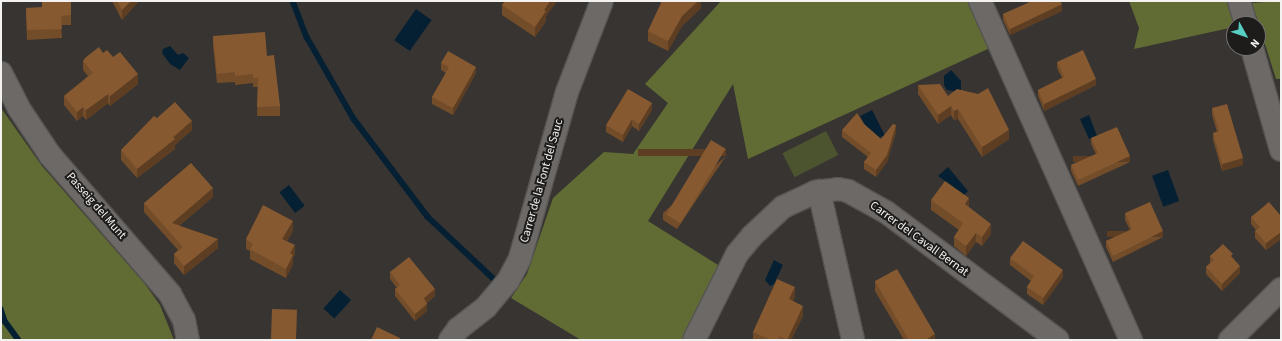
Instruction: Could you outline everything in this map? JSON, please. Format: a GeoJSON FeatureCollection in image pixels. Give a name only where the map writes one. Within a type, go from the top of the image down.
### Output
{"type":"FeatureCollection","features":[{"type":"Feature","properties":{"kind":"street","name":"Carrer de la Font del Sauc"},"geometry":{"type":"LineString","coordinates":[[450,340],[458,329],[486,307],[508,281],[520,258],[568,92],[602,1]]}},
{"type":"Feature","properties":{"kind":"street"},"geometry":{"type":"LineString","coordinates":[[980,1],[1131,340]]}},
{"type":"Feature","properties":{"kind":"street"},"geometry":{"type":"LineString","coordinates":[[1240,1],[1244,16]]}},
{"type":"Feature","properties":{"kind":"street"},"geometry":{"type":"LineString","coordinates":[[1254,56],[1281,150]]}},
{"type":"Feature","properties":{"kind":"street","name":"Passeig del Munt"},"geometry":{"type":"LineString","coordinates":[[1,73],[18,107],[50,155],[170,294],[184,320],[188,340]]}},
{"type":"Feature","properties":{"kind":"street","name":"Carrer del Cavall Bernat"},"geometry":{"type":"LineString","coordinates":[[694,340],[737,254],[747,242],[783,207],[819,191],[838,189],[848,191],[886,212],[1058,340]]}},
{"type":"Feature","properties":{"kind":"street"},"geometry":{"type":"LineString","coordinates":[[819,191],[853,340]]}},
{"type":"Feature","properties":{"kind":"street"},"geometry":{"type":"LineString","coordinates":[[1230,340],[1281,289]]}},
{"type":"Feature","properties":{"kind":"green space"},"geometry":{"type":"Polygon","coordinates":[[[721,1],[969,1],[990,48],[748,159],[733,84],[648,221],[718,265],[683,340],[581,340],[511,298],[527,274],[553,198],[604,152],[633,154],[668,103],[645,84],[721,1]]]}},
{"type":"Feature","properties":{"kind":"green space"},"geometry":{"type":"Polygon","coordinates":[[[1129,1],[1228,1],[1231,16],[1226,16],[1226,29],[1134,49],[1139,28],[1129,1]]]}},
{"type":"Feature","properties":{"kind":"green space"},"geometry":{"type":"Polygon","coordinates":[[[1281,1],[1281,79],[1276,79],[1266,47],[1266,16],[1256,16],[1252,3],[1281,1]]]}},
{"type":"Feature","properties":{"kind":"green space"},"geometry":{"type":"Polygon","coordinates":[[[1,108],[42,166],[145,284],[160,305],[174,340],[1,340],[1,108]]]}},
{"type":"Feature","properties":{"kind":"green space"},"geometry":{"type":"Polygon","coordinates":[[[826,131],[838,155],[795,177],[782,153],[826,131]]]}},
{"type":"Feature","properties":{"kind":"water"},"geometry":{"type":"Polygon","coordinates":[[[416,9],[432,20],[410,51],[394,40],[416,9]]]}},
{"type":"Feature","properties":{"kind":"water"},"geometry":{"type":"Polygon","coordinates":[[[170,46],[178,55],[183,53],[189,58],[180,70],[170,64],[162,53],[163,49],[170,46]]]}},
{"type":"Feature","properties":{"kind":"water"},"geometry":{"type":"Polygon","coordinates":[[[951,70],[961,81],[961,92],[947,90],[944,85],[944,76],[951,70]]]}},
{"type":"Feature","properties":{"kind":"water"},"geometry":{"type":"Polygon","coordinates":[[[872,110],[885,135],[873,141],[860,116],[872,110]]]}},
{"type":"Feature","properties":{"kind":"water"},"geometry":{"type":"Polygon","coordinates":[[[1089,115],[1097,136],[1089,139],[1080,119],[1089,115]]]}},
{"type":"Feature","properties":{"kind":"water"},"geometry":{"type":"Polygon","coordinates":[[[948,167],[968,191],[964,195],[938,176],[948,167]]]}},
{"type":"Feature","properties":{"kind":"water"},"geometry":{"type":"Polygon","coordinates":[[[1168,170],[1179,201],[1163,207],[1152,176],[1168,170]]]}},
{"type":"Feature","properties":{"kind":"water"},"geometry":{"type":"Polygon","coordinates":[[[289,185],[305,206],[295,213],[279,192],[289,185]]]}},
{"type":"Feature","properties":{"kind":"water"},"geometry":{"type":"Polygon","coordinates":[[[774,260],[783,265],[774,284],[770,286],[765,280],[774,260]]]}},
{"type":"Feature","properties":{"kind":"water"},"geometry":{"type":"Polygon","coordinates":[[[340,290],[351,300],[334,319],[323,309],[340,290]]]}},
{"type":"Feature","properties":{"kind":"building"},"geometry":{"type":"Polygon","coordinates":[[[42,1],[71,1],[71,15],[61,16],[62,29],[27,30],[26,8],[42,7],[42,1]]]}},
{"type":"Feature","properties":{"kind":"building"},"geometry":{"type":"Polygon","coordinates":[[[117,1],[131,1],[122,10],[117,1]]]}},
{"type":"Feature","properties":{"kind":"building"},"geometry":{"type":"Polygon","coordinates":[[[505,1],[550,1],[544,10],[546,11],[535,27],[502,5],[505,1]]]}},
{"type":"Feature","properties":{"kind":"building"},"geometry":{"type":"Polygon","coordinates":[[[662,1],[698,1],[682,16],[668,41],[648,31],[662,1]]]}},
{"type":"Feature","properties":{"kind":"building"},"geometry":{"type":"Polygon","coordinates":[[[1030,1],[1060,1],[1062,4],[1010,29],[1003,14],[1030,1]]]}},
{"type":"Feature","properties":{"kind":"building"},"geometry":{"type":"Polygon","coordinates":[[[265,32],[267,56],[274,55],[280,106],[257,107],[258,78],[253,78],[253,74],[235,76],[235,72],[217,74],[213,36],[265,32]]]}},
{"type":"Feature","properties":{"kind":"building"},"geometry":{"type":"Polygon","coordinates":[[[99,47],[103,53],[107,50],[113,57],[120,52],[138,74],[110,96],[108,94],[86,110],[83,107],[77,112],[64,96],[93,73],[83,61],[99,47]]]}},
{"type":"Feature","properties":{"kind":"building"},"geometry":{"type":"Polygon","coordinates":[[[1083,50],[1096,79],[1044,104],[1038,90],[1064,77],[1057,62],[1083,50]]]}},
{"type":"Feature","properties":{"kind":"building"},"geometry":{"type":"Polygon","coordinates":[[[448,51],[476,67],[453,108],[432,97],[449,67],[441,63],[448,51]]]}},
{"type":"Feature","properties":{"kind":"building"},"geometry":{"type":"Polygon","coordinates":[[[940,84],[948,96],[957,89],[978,94],[988,88],[1009,130],[982,147],[958,109],[954,111],[951,106],[938,115],[918,85],[940,84]]]}},
{"type":"Feature","properties":{"kind":"building"},"geometry":{"type":"Polygon","coordinates":[[[628,89],[652,103],[639,124],[632,119],[623,135],[606,125],[628,89]]]}},
{"type":"Feature","properties":{"kind":"building"},"geometry":{"type":"Polygon","coordinates":[[[175,102],[192,121],[173,137],[175,139],[137,169],[121,150],[154,116],[157,118],[175,102]]]}},
{"type":"Feature","properties":{"kind":"building"},"geometry":{"type":"Polygon","coordinates":[[[1227,104],[1243,158],[1222,164],[1213,133],[1219,131],[1212,108],[1227,104]]]}},
{"type":"Feature","properties":{"kind":"building"},"geometry":{"type":"Polygon","coordinates":[[[857,113],[864,124],[881,139],[893,124],[896,125],[887,155],[876,170],[864,162],[871,153],[842,130],[857,113]]]}},
{"type":"Feature","properties":{"kind":"building"},"geometry":{"type":"Polygon","coordinates":[[[1117,127],[1130,156],[1078,180],[1071,165],[1098,153],[1091,138],[1117,127]]]}},
{"type":"Feature","properties":{"kind":"building"},"geometry":{"type":"Polygon","coordinates":[[[711,140],[726,149],[681,223],[666,215],[711,140]]]}},
{"type":"Feature","properties":{"kind":"building"},"geometry":{"type":"Polygon","coordinates":[[[191,163],[213,188],[172,223],[218,239],[184,266],[174,254],[183,247],[144,203],[191,163]]]}},
{"type":"Feature","properties":{"kind":"building"},"geometry":{"type":"Polygon","coordinates":[[[945,181],[969,198],[965,204],[991,224],[982,237],[976,233],[966,246],[954,237],[963,223],[931,200],[945,181]]]}},
{"type":"Feature","properties":{"kind":"building"},"geometry":{"type":"Polygon","coordinates":[[[1150,202],[1163,231],[1113,256],[1106,241],[1132,229],[1125,213],[1150,202]]]}},
{"type":"Feature","properties":{"kind":"building"},"geometry":{"type":"Polygon","coordinates":[[[1269,202],[1281,216],[1281,232],[1266,243],[1255,231],[1260,227],[1251,217],[1269,202]]]}},
{"type":"Feature","properties":{"kind":"building"},"geometry":{"type":"Polygon","coordinates":[[[263,205],[293,221],[282,239],[295,245],[290,253],[293,255],[286,269],[250,249],[253,244],[246,239],[263,205]]]}},
{"type":"Feature","properties":{"kind":"building"},"geometry":{"type":"Polygon","coordinates":[[[1023,241],[1063,270],[1043,298],[1027,287],[1034,276],[1010,258],[1023,241]]]}},
{"type":"Feature","properties":{"kind":"building"},"geometry":{"type":"Polygon","coordinates":[[[1223,244],[1233,254],[1231,256],[1240,266],[1222,284],[1206,267],[1214,260],[1210,256],[1223,244]]]}},
{"type":"Feature","properties":{"kind":"building"},"geometry":{"type":"Polygon","coordinates":[[[409,257],[435,289],[424,298],[427,304],[415,314],[395,289],[400,285],[390,272],[409,257]]]}},
{"type":"Feature","properties":{"kind":"building"},"geometry":{"type":"Polygon","coordinates":[[[897,269],[935,334],[925,340],[909,340],[875,281],[897,269]]]}},
{"type":"Feature","properties":{"kind":"building"},"geometry":{"type":"Polygon","coordinates":[[[777,279],[795,287],[789,299],[803,306],[787,340],[780,336],[778,340],[771,340],[753,332],[777,279]]]}},
{"type":"Feature","properties":{"kind":"building"},"geometry":{"type":"Polygon","coordinates":[[[272,309],[297,310],[296,340],[271,340],[272,309]]]}},
{"type":"Feature","properties":{"kind":"building"},"geometry":{"type":"Polygon","coordinates":[[[377,327],[400,338],[399,340],[371,340],[377,327]]]}},
{"type":"Feature","properties":{"kind":"waterway"},"geometry":{"type":"LineString","coordinates":[[293,1],[307,37],[354,119],[428,217],[493,278]]}},
{"type":"Feature","properties":{"kind":"waterway"},"geometry":{"type":"LineString","coordinates":[[1,309],[5,321],[19,340]]}}]}
